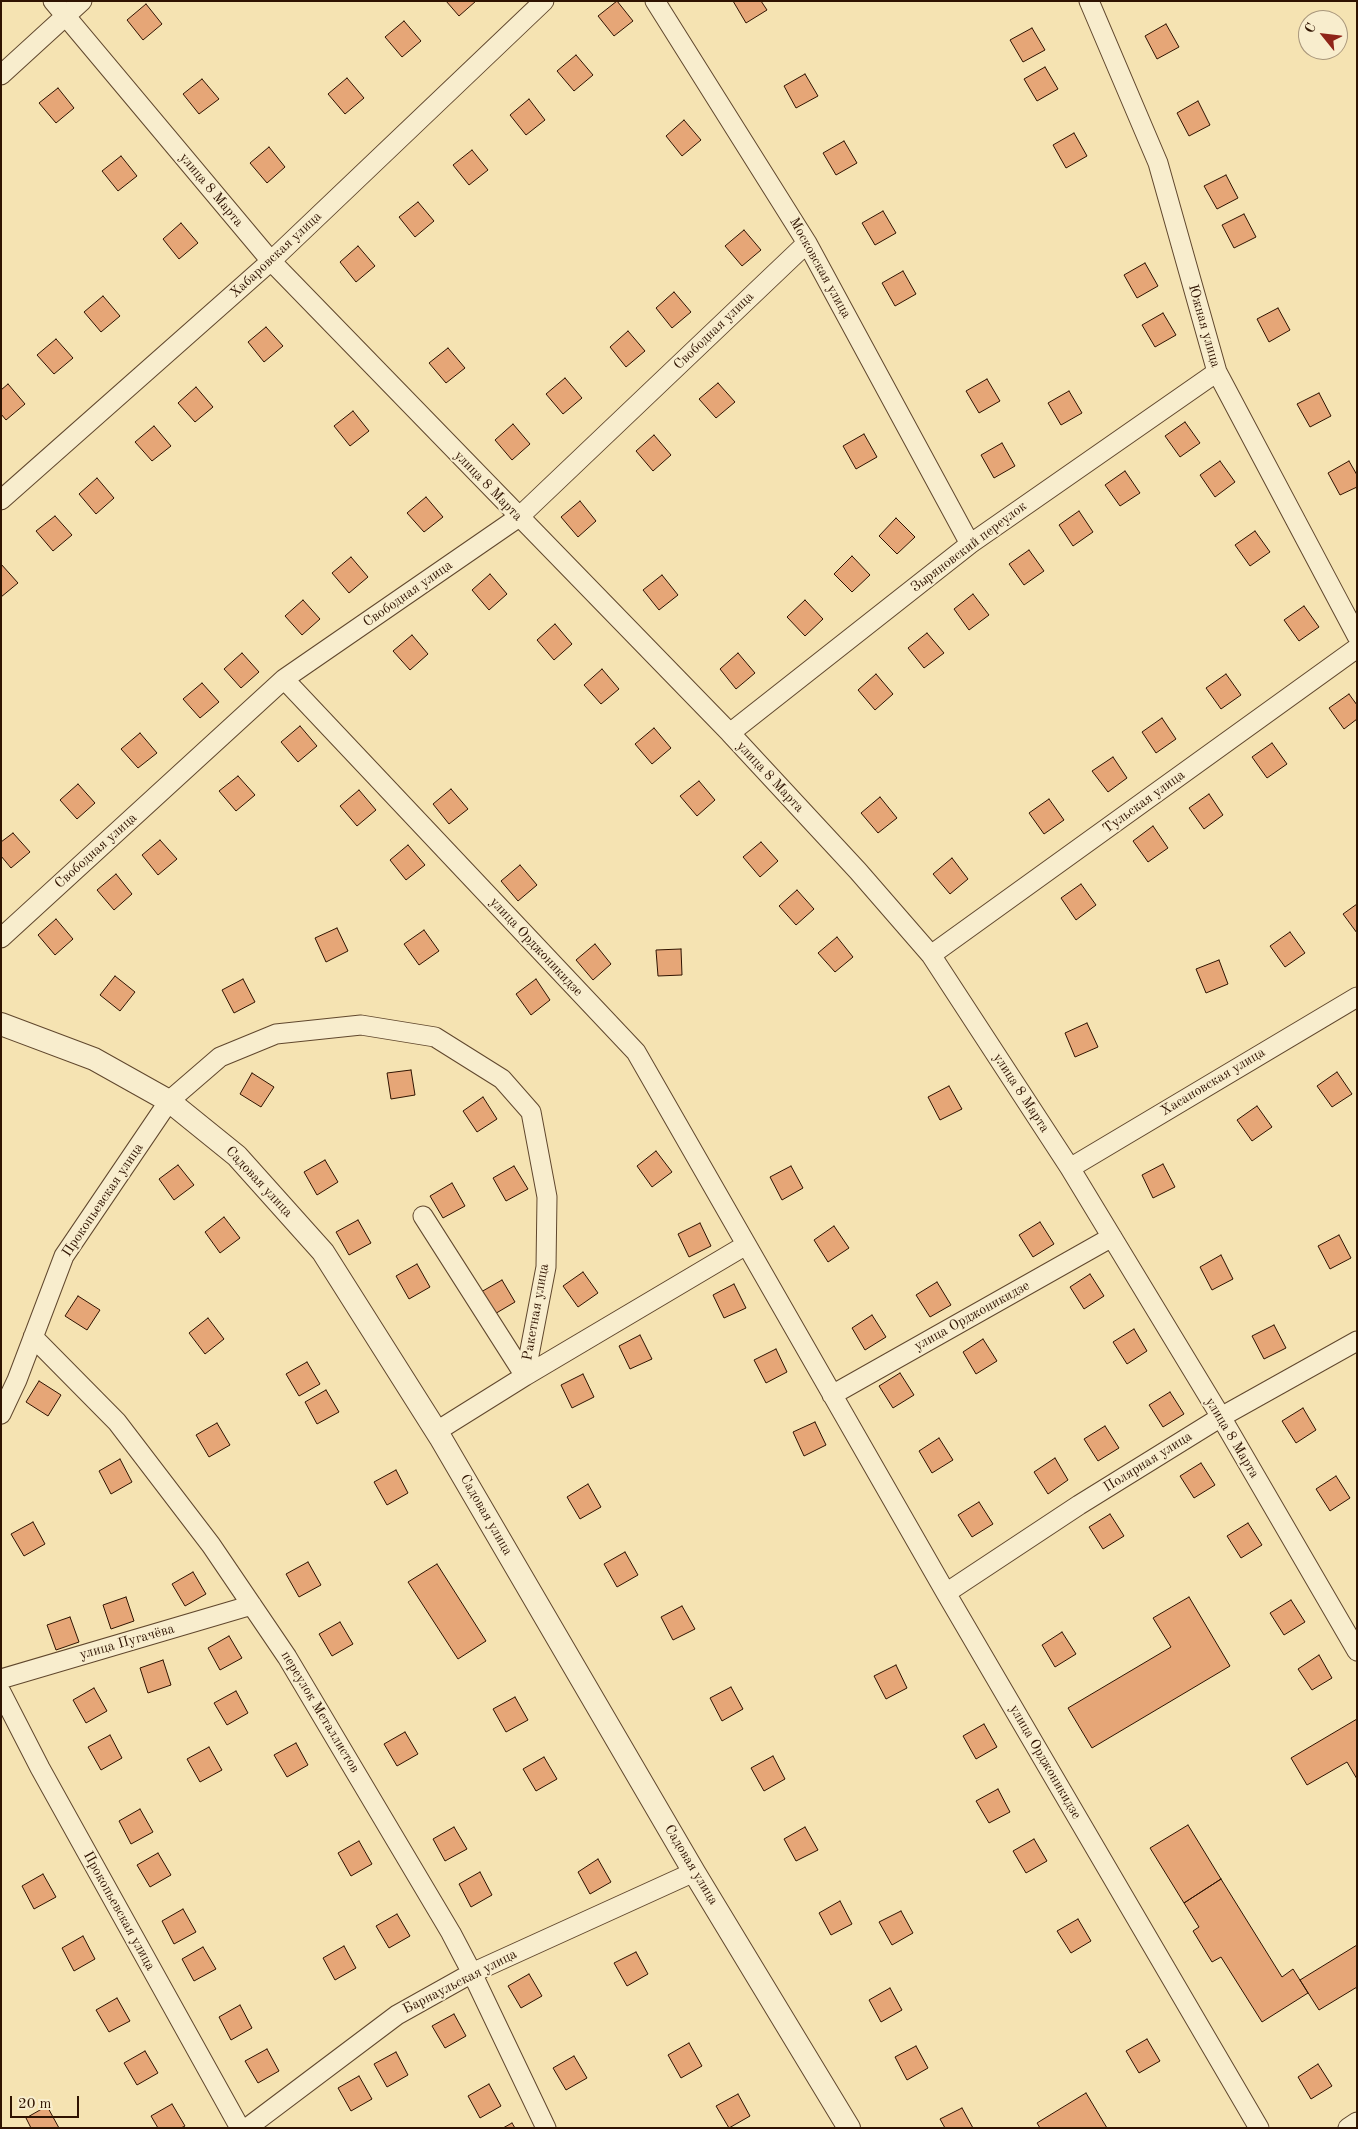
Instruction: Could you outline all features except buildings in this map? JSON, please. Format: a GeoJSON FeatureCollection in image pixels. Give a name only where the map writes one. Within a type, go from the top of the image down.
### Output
{"type":"FeatureCollection","features":[{"type":"Feature","properties":{"kind":"street","name":"улица 8 Марта"},"geometry":{"type":"LineString","coordinates":[[53,1],[271,261],[730,733],[858,871],[931,955],[1070,1168],[1221,1417],[1357,1651]]}},
{"type":"Feature","properties":{"kind":"street"},"geometry":{"type":"LineString","coordinates":[[1,75],[82,1]]}},
{"type":"Feature","properties":{"kind":"street","name":"Хабаровская улица"},"geometry":{"type":"LineString","coordinates":[[1,500],[271,261],[544,1]]}},
{"type":"Feature","properties":{"kind":"street","name":"Московская улица"},"geometry":{"type":"LineString","coordinates":[[656,1],[807,243],[970,544]]}},
{"type":"Feature","properties":{"kind":"street","name":"Южная улица"},"geometry":{"type":"LineString","coordinates":[[1089,1],[1158,164],[1217,372],[1357,636]]}},
{"type":"Feature","properties":{"kind":"street","name":"Свободная улица"},"geometry":{"type":"LineString","coordinates":[[1,938],[284,679],[519,517],[807,243]]}},
{"type":"Feature","properties":{"kind":"street","name":"Зыряновский переулок"},"geometry":{"type":"LineString","coordinates":[[730,733],[970,544],[1217,372]]}},
{"type":"Feature","properties":{"kind":"street","name":"Тульская улица"},"geometry":{"type":"LineString","coordinates":[[931,955],[1357,648]]}},
{"type":"Feature","properties":{"kind":"street","name":"улица Орджоникидзе"},"geometry":{"type":"LineString","coordinates":[[284,679],[636,1052],[946,1593],[1259,2128]]}},
{"type":"Feature","properties":{"kind":"street","name":"Хасановская улица"},"geometry":{"type":"LineString","coordinates":[[1070,1168],[1357,997]]}},
{"type":"Feature","properties":{"kind":"street","name":"Садовая улица"},"geometry":{"type":"LineString","coordinates":[[1,1024],[94,1059],[169,1101],[238,1156],[323,1252],[437,1431],[694,1872],[849,2128]]}},
{"type":"Feature","properties":{"kind":"street","name":"Ракетная улица"},"geometry":{"type":"LineString","coordinates":[[169,1101],[220,1057],[276,1034],[361,1025],[436,1037],[502,1079],[531,1112],[547,1197],[546,1267],[525,1376]]}},
{"type":"Feature","properties":{"kind":"street","name":"Прокопьевская улица"},"geometry":{"type":"LineString","coordinates":[[1,1414],[17,1380],[64,1256],[169,1101]]}},
{"type":"Feature","properties":{"kind":"street","name":"Ракетная улица"},"geometry":{"type":"LineString","coordinates":[[423,1216],[525,1376]]}},
{"type":"Feature","properties":{"kind":"street","name":"улица Орджоникидзе"},"geometry":{"type":"LineString","coordinates":[[832,1395],[1112,1237]]}},
{"type":"Feature","properties":{"kind":"street"},"geometry":{"type":"LineString","coordinates":[[437,1431],[525,1376],[746,1245]]}},
{"type":"Feature","properties":{"kind":"street","name":"переулок Металлистов"},"geometry":{"type":"LineString","coordinates":[[34,1337],[117,1422],[211,1544],[292,1666],[446,1924],[472,1973],[546,2128]]}},
{"type":"Feature","properties":{"kind":"street","name":"Полярная улица"},"geometry":{"type":"LineString","coordinates":[[946,1593],[1079,1505],[1221,1417],[1357,1342]]}},
{"type":"Feature","properties":{"kind":"street","name":"улица Пугачёва"},"geometry":{"type":"LineString","coordinates":[[1,1679],[252,1605]]}},
{"type":"Feature","properties":{"kind":"street","name":"Прокопьевская улица"},"geometry":{"type":"LineString","coordinates":[[1,1692],[40,1768],[240,2128]]}},
{"type":"Feature","properties":{"kind":"street","name":"Барнаульская улица"},"geometry":{"type":"LineString","coordinates":[[248,2128],[397,2015],[472,1973],[694,1872]]}},
{"type":"Feature","properties":{"kind":"street"},"geometry":{"type":"LineString","coordinates":[[1348,2128],[1357,2122]]}}]}
